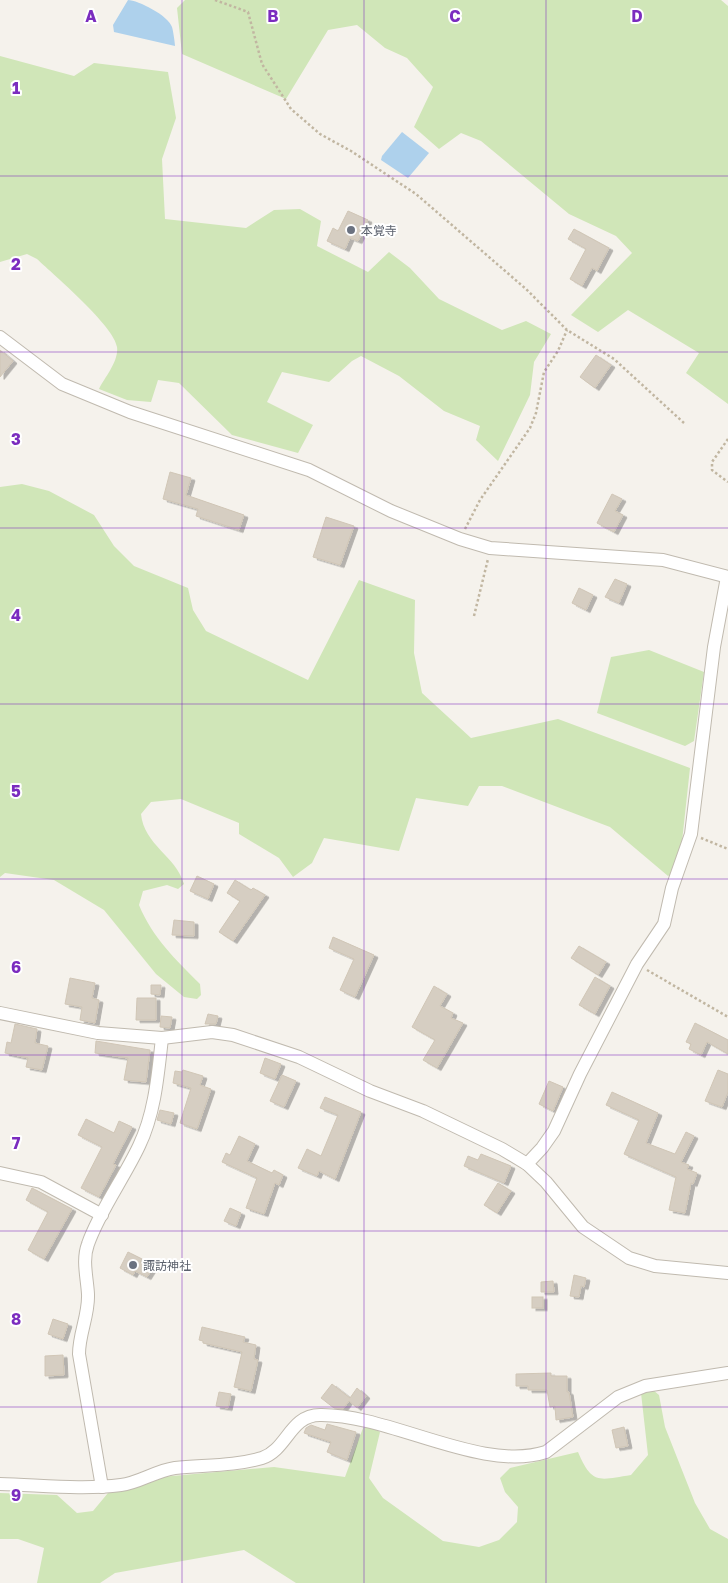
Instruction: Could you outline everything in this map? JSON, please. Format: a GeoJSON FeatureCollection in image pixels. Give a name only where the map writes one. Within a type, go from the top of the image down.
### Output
{"type":"FeatureCollection","features":[{"type":"Feature","properties":{"kind":"street"},"geometry":{"type":"LineString","coordinates":[[0,338],[62,384],[130,412],[309,470],[391,511],[460,539],[490,548],[663,560],[727,577],[714,647],[691,834],[672,888],[664,924],[637,964],[580,1074],[554,1131],[527,1164]]}},
{"type":"Feature","properties":{"kind":"street"},"geometry":{"type":"LineString","coordinates":[[0,1013],[98,1033],[162,1038],[212,1032],[233,1035],[272,1048],[299,1058],[370,1091],[423,1111],[494,1145],[527,1164],[546,1182],[583,1227],[629,1258],[655,1266],[728,1273]]}},
{"type":"Feature","properties":{"kind":"street"},"geometry":{"type":"LineString","coordinates":[[102,1487],[79,1354],[79,1340],[86,1317],[88,1295],[84,1265],[87,1246],[140,1145],[149,1123],[162,1038]]}},
{"type":"Feature","properties":{"kind":"street"},"geometry":{"type":"LineString","coordinates":[[0,1173],[41,1182],[102,1216]]}},
{"type":"Feature","properties":{"kind":"street"},"geometry":{"type":"LineString","coordinates":[[0,1484],[102,1487],[124,1485],[157,1471],[252,1461],[269,1456],[279,1448],[296,1423],[317,1415],[341,1415],[368,1421],[448,1445],[498,1456],[534,1456],[546,1452],[618,1397],[645,1386],[728,1373]]}},
{"type":"Feature","properties":{"kind":"path"},"geometry":{"type":"LineString","coordinates":[[215,0],[248,12],[262,64],[291,109],[320,134],[351,151],[416,194],[526,289],[566,330],[614,359],[684,423]]}},
{"type":"Feature","properties":{"kind":"path"},"geometry":{"type":"LineString","coordinates":[[460,539],[477,505],[530,428],[536,414],[544,372],[558,351],[566,330]]}},
{"type":"Feature","properties":{"kind":"path"},"geometry":{"type":"LineString","coordinates":[[728,439],[712,462],[712,470],[728,482]]}},
{"type":"Feature","properties":{"kind":"path"},"geometry":{"type":"LineString","coordinates":[[474,616],[490,548]]}},
{"type":"Feature","properties":{"kind":"path"},"geometry":{"type":"LineString","coordinates":[[691,834],[728,849]]}},
{"type":"Feature","properties":{"kind":"path"},"geometry":{"type":"LineString","coordinates":[[637,964],[728,1017]]}},
{"type":"Feature","properties":{"kind":"green space"},"geometry":{"type":"Polygon","coordinates":[[[185,0],[721,0],[728,6],[728,404],[686,373],[699,353],[628,310],[598,332],[571,315],[632,253],[616,236],[569,214],[481,141],[461,133],[439,149],[414,127],[433,87],[407,58],[385,48],[357,25],[328,30],[286,99],[182,54],[177,8],[185,0]]]}},
{"type":"Feature","properties":{"kind":"green space"},"geometry":{"type":"Polygon","coordinates":[[[0,56],[74,76],[94,63],[168,72],[176,118],[162,159],[165,219],[246,228],[274,210],[300,209],[321,221],[317,246],[368,272],[389,252],[410,268],[439,299],[502,330],[526,321],[551,334],[534,362],[530,395],[498,461],[476,440],[480,426],[444,411],[399,376],[361,356],[352,361],[329,382],[282,372],[267,402],[313,425],[298,453],[232,435],[179,383],[158,380],[151,402],[127,400],[99,389],[114,363],[117,352],[114,338],[106,327],[83,302],[37,259],[27,254],[0,262],[0,56]]]}},
{"type":"Feature","properties":{"kind":"green space"},"geometry":{"type":"Polygon","coordinates":[[[22,484],[49,491],[94,515],[114,546],[134,566],[188,588],[193,610],[206,631],[308,680],[359,580],[415,600],[414,653],[422,693],[471,738],[558,719],[690,768],[679,869],[668,876],[610,827],[502,786],[479,786],[468,806],[416,798],[399,851],[324,838],[312,863],[293,877],[279,858],[239,834],[239,823],[181,799],[151,802],[141,814],[143,825],[180,874],[184,884],[178,889],[167,885],[143,891],[139,905],[144,917],[158,938],[200,984],[201,995],[197,999],[184,997],[156,974],[104,910],[54,880],[5,873],[0,877],[0,487],[22,484]]]}},
{"type":"Feature","properties":{"kind":"green space"},"geometry":{"type":"Polygon","coordinates":[[[649,650],[704,672],[694,741],[685,746],[597,713],[611,657],[649,650]]]}},
{"type":"Feature","properties":{"kind":"green space"},"geometry":{"type":"Polygon","coordinates":[[[653,1390],[659,1395],[665,1427],[695,1503],[710,1529],[728,1539],[728,1583],[296,1583],[244,1550],[115,1573],[100,1583],[37,1583],[44,1548],[18,1539],[0,1539],[0,1493],[57,1495],[77,1513],[93,1511],[108,1493],[161,1477],[274,1467],[345,1477],[363,1428],[371,1427],[380,1432],[369,1478],[383,1498],[443,1541],[479,1547],[499,1540],[517,1522],[518,1507],[505,1492],[500,1478],[510,1468],[578,1452],[588,1470],[598,1478],[604,1479],[631,1475],[648,1455],[641,1393],[653,1390]]]}},
{"type":"Feature","properties":{"kind":"water"},"geometry":{"type":"Polygon","coordinates":[[[128,0],[146,6],[165,18],[172,27],[175,46],[114,32],[113,25],[128,0]]]}},
{"type":"Feature","properties":{"kind":"water"},"geometry":{"type":"Polygon","coordinates":[[[402,132],[429,153],[408,178],[381,160],[382,156],[402,132]]]}},
{"type":"Feature","properties":{"kind":"building","name":"本覚寺"},"geometry":{"type":"Polygon","coordinates":[[[348,211],[368,220],[358,241],[350,238],[345,249],[327,241],[333,228],[338,231],[348,211]]]}},
{"type":"Feature","properties":{"kind":"building"},"geometry":{"type":"Polygon","coordinates":[[[574,229],[609,248],[597,271],[592,268],[582,286],[570,279],[586,249],[568,239],[574,229]]]}},
{"type":"Feature","properties":{"kind":"building"},"geometry":{"type":"Polygon","coordinates":[[[0,350],[13,361],[0,377],[0,350]]]}},
{"type":"Feature","properties":{"kind":"building"},"geometry":{"type":"Polygon","coordinates":[[[596,355],[611,365],[595,388],[580,377],[596,355]]]}},
{"type":"Feature","properties":{"kind":"building"},"geometry":{"type":"Polygon","coordinates":[[[170,472],[191,478],[186,495],[244,515],[239,530],[196,516],[198,509],[163,499],[170,472]]]}},
{"type":"Feature","properties":{"kind":"building"},"geometry":{"type":"Polygon","coordinates":[[[612,494],[622,499],[615,511],[623,515],[614,532],[597,523],[612,494]]]}},
{"type":"Feature","properties":{"kind":"building"},"geometry":{"type":"Polygon","coordinates":[[[326,517],[354,526],[340,565],[313,557],[326,517]]]}},
{"type":"Feature","properties":{"kind":"building"},"geometry":{"type":"Polygon","coordinates":[[[615,579],[627,584],[619,603],[605,597],[615,579]]]}},
{"type":"Feature","properties":{"kind":"building"},"geometry":{"type":"Polygon","coordinates":[[[579,588],[593,595],[586,610],[572,603],[579,588]]]}},
{"type":"Feature","properties":{"kind":"building"},"geometry":{"type":"Polygon","coordinates":[[[197,876],[214,884],[208,899],[190,891],[197,876]]]}},
{"type":"Feature","properties":{"kind":"building"},"geometry":{"type":"Polygon","coordinates":[[[235,880],[251,890],[253,888],[265,895],[233,941],[219,932],[240,901],[227,893],[235,880]]]}},
{"type":"Feature","properties":{"kind":"building"},"geometry":{"type":"Polygon","coordinates":[[[174,920],[194,922],[194,936],[172,935],[174,920]]]}},
{"type":"Feature","properties":{"kind":"building"},"geometry":{"type":"Polygon","coordinates":[[[333,937],[374,955],[355,997],[340,990],[354,959],[329,948],[333,937]]]}},
{"type":"Feature","properties":{"kind":"building"},"geometry":{"type":"Polygon","coordinates":[[[579,946],[606,962],[598,975],[571,958],[579,946]]]}},
{"type":"Feature","properties":{"kind":"building"},"geometry":{"type":"Polygon","coordinates":[[[595,977],[610,986],[595,1014],[579,1005],[595,977]]]}},
{"type":"Feature","properties":{"kind":"building"},"geometry":{"type":"Polygon","coordinates":[[[70,978],[95,983],[92,998],[99,1000],[95,1023],[80,1020],[82,1007],[65,1004],[70,978]]]}},
{"type":"Feature","properties":{"kind":"building"},"geometry":{"type":"Polygon","coordinates":[[[151,985],[161,985],[160,995],[151,994],[151,985]]]}},
{"type":"Feature","properties":{"kind":"building"},"geometry":{"type":"Polygon","coordinates":[[[434,986],[447,994],[440,1006],[453,1013],[451,1018],[463,1023],[437,1068],[423,1060],[435,1040],[412,1027],[434,986]]]}},
{"type":"Feature","properties":{"kind":"building"},"geometry":{"type":"Polygon","coordinates":[[[137,998],[156,998],[156,1020],[136,1020],[137,998]]]}},
{"type":"Feature","properties":{"kind":"building"},"geometry":{"type":"Polygon","coordinates":[[[208,1014],[218,1016],[216,1024],[205,1024],[208,1014]]]}},
{"type":"Feature","properties":{"kind":"building"},"geometry":{"type":"Polygon","coordinates":[[[161,1016],[172,1017],[170,1028],[160,1027],[161,1016]]]}},
{"type":"Feature","properties":{"kind":"building"},"geometry":{"type":"Polygon","coordinates":[[[695,1023],[728,1040],[728,1054],[707,1042],[701,1055],[689,1049],[691,1044],[686,1042],[695,1023]]]}},
{"type":"Feature","properties":{"kind":"building"},"geometry":{"type":"Polygon","coordinates":[[[15,1024],[37,1029],[35,1043],[48,1046],[42,1070],[26,1067],[28,1058],[5,1053],[7,1042],[11,1043],[15,1024]]]}},
{"type":"Feature","properties":{"kind":"building"},"geometry":{"type":"Polygon","coordinates":[[[96,1041],[150,1050],[146,1082],[124,1080],[128,1058],[95,1053],[96,1041]]]}},
{"type":"Feature","properties":{"kind":"building"},"geometry":{"type":"Polygon","coordinates":[[[265,1058],[281,1064],[275,1079],[260,1073],[265,1058]]]}},
{"type":"Feature","properties":{"kind":"building"},"geometry":{"type":"Polygon","coordinates":[[[183,1070],[203,1076],[200,1085],[211,1089],[197,1129],[180,1123],[191,1088],[173,1083],[175,1071],[182,1072],[183,1070]]]}},
{"type":"Feature","properties":{"kind":"building"},"geometry":{"type":"Polygon","coordinates":[[[718,1070],[728,1074],[728,1092],[722,1107],[705,1101],[718,1070]]]}},
{"type":"Feature","properties":{"kind":"building"},"geometry":{"type":"Polygon","coordinates":[[[282,1075],[296,1081],[284,1107],[270,1101],[282,1075]]]}},
{"type":"Feature","properties":{"kind":"building"},"geometry":{"type":"Polygon","coordinates":[[[549,1081],[563,1087],[553,1111],[539,1104],[549,1081]]]}},
{"type":"Feature","properties":{"kind":"building"},"geometry":{"type":"Polygon","coordinates":[[[612,1092],[658,1113],[646,1143],[675,1154],[686,1132],[694,1136],[681,1162],[689,1165],[687,1169],[697,1173],[693,1184],[691,1183],[685,1213],[669,1210],[676,1177],[624,1154],[639,1120],[606,1105],[612,1092]]]}},
{"type":"Feature","properties":{"kind":"building"},"geometry":{"type":"Polygon","coordinates":[[[325,1097],[361,1112],[335,1179],[319,1171],[317,1176],[298,1168],[307,1149],[321,1156],[338,1115],[320,1108],[325,1097]]]}},
{"type":"Feature","properties":{"kind":"building"},"geometry":{"type":"Polygon","coordinates":[[[160,1110],[174,1113],[171,1124],[157,1120],[160,1110]]]}},
{"type":"Feature","properties":{"kind":"building"},"geometry":{"type":"Polygon","coordinates":[[[86,1119],[114,1133],[119,1121],[132,1127],[113,1164],[116,1165],[99,1197],[81,1188],[102,1147],[78,1135],[86,1119]]]}},
{"type":"Feature","properties":{"kind":"building"},"geometry":{"type":"Polygon","coordinates":[[[239,1136],[255,1144],[247,1161],[272,1173],[274,1170],[283,1175],[279,1185],[275,1183],[264,1214],[246,1208],[257,1178],[222,1162],[226,1153],[230,1155],[239,1136]]]}},
{"type":"Feature","properties":{"kind":"building"},"geometry":{"type":"Polygon","coordinates":[[[481,1154],[511,1166],[504,1183],[464,1166],[468,1156],[478,1160],[481,1154]]]}},
{"type":"Feature","properties":{"kind":"building"},"geometry":{"type":"Polygon","coordinates":[[[498,1183],[511,1191],[497,1213],[484,1205],[498,1183]]]}},
{"type":"Feature","properties":{"kind":"building"},"geometry":{"type":"Polygon","coordinates":[[[32,1188],[72,1209],[44,1259],[28,1250],[48,1212],[26,1200],[32,1188]]]}},
{"type":"Feature","properties":{"kind":"building"},"geometry":{"type":"Polygon","coordinates":[[[230,1208],[241,1213],[236,1226],[224,1221],[230,1208]]]}},
{"type":"Feature","properties":{"kind":"building","name":"諏訪神社"},"geometry":{"type":"Polygon","coordinates":[[[128,1252],[142,1259],[140,1262],[152,1269],[147,1277],[135,1271],[133,1275],[120,1268],[128,1252]]]}},
{"type":"Feature","properties":{"kind":"building"},"geometry":{"type":"Polygon","coordinates":[[[574,1275],[586,1278],[584,1287],[581,1286],[579,1297],[570,1296],[574,1275]]]}},
{"type":"Feature","properties":{"kind":"building"},"geometry":{"type":"Polygon","coordinates":[[[553,1281],[554,1292],[541,1292],[541,1282],[553,1281]]]}},
{"type":"Feature","properties":{"kind":"building"},"geometry":{"type":"Polygon","coordinates":[[[532,1297],[543,1297],[543,1308],[532,1308],[532,1297]]]}},
{"type":"Feature","properties":{"kind":"building"},"geometry":{"type":"Polygon","coordinates":[[[53,1319],[68,1324],[63,1339],[48,1334],[53,1319]]]}},
{"type":"Feature","properties":{"kind":"building"},"geometry":{"type":"Polygon","coordinates":[[[202,1327],[245,1337],[243,1342],[256,1345],[254,1359],[258,1360],[251,1391],[234,1387],[242,1352],[203,1343],[203,1341],[199,1340],[202,1327]]]}},
{"type":"Feature","properties":{"kind":"building"},"geometry":{"type":"Polygon","coordinates":[[[63,1355],[64,1375],[45,1376],[45,1356],[63,1355]]]}},
{"type":"Feature","properties":{"kind":"building"},"geometry":{"type":"Polygon","coordinates":[[[551,1373],[551,1376],[567,1376],[567,1392],[569,1392],[573,1417],[556,1420],[555,1406],[550,1407],[547,1390],[528,1390],[528,1386],[516,1386],[516,1374],[551,1373]]]}},
{"type":"Feature","properties":{"kind":"building"},"geometry":{"type":"Polygon","coordinates":[[[332,1384],[350,1398],[357,1388],[366,1396],[357,1408],[349,1401],[343,1409],[334,1408],[321,1398],[332,1384]]]}},
{"type":"Feature","properties":{"kind":"building"},"geometry":{"type":"Polygon","coordinates":[[[219,1392],[231,1394],[228,1408],[216,1406],[219,1392]]]}},
{"type":"Feature","properties":{"kind":"building"},"geometry":{"type":"Polygon","coordinates":[[[327,1424],[356,1432],[347,1460],[327,1452],[331,1442],[304,1433],[306,1428],[311,1425],[325,1430],[327,1424]]]}},
{"type":"Feature","properties":{"kind":"building"},"geometry":{"type":"Polygon","coordinates":[[[624,1427],[628,1446],[616,1448],[612,1430],[624,1427]]]}},
{"type":"Feature","properties":{"kind":"place","name":"本覚寺"},"geometry":{"type":"Point","coordinates":[351,230]}},
{"type":"Feature","properties":{"kind":"place","name":"諏訪神社"},"geometry":{"type":"Point","coordinates":[133,1265]}}]}
